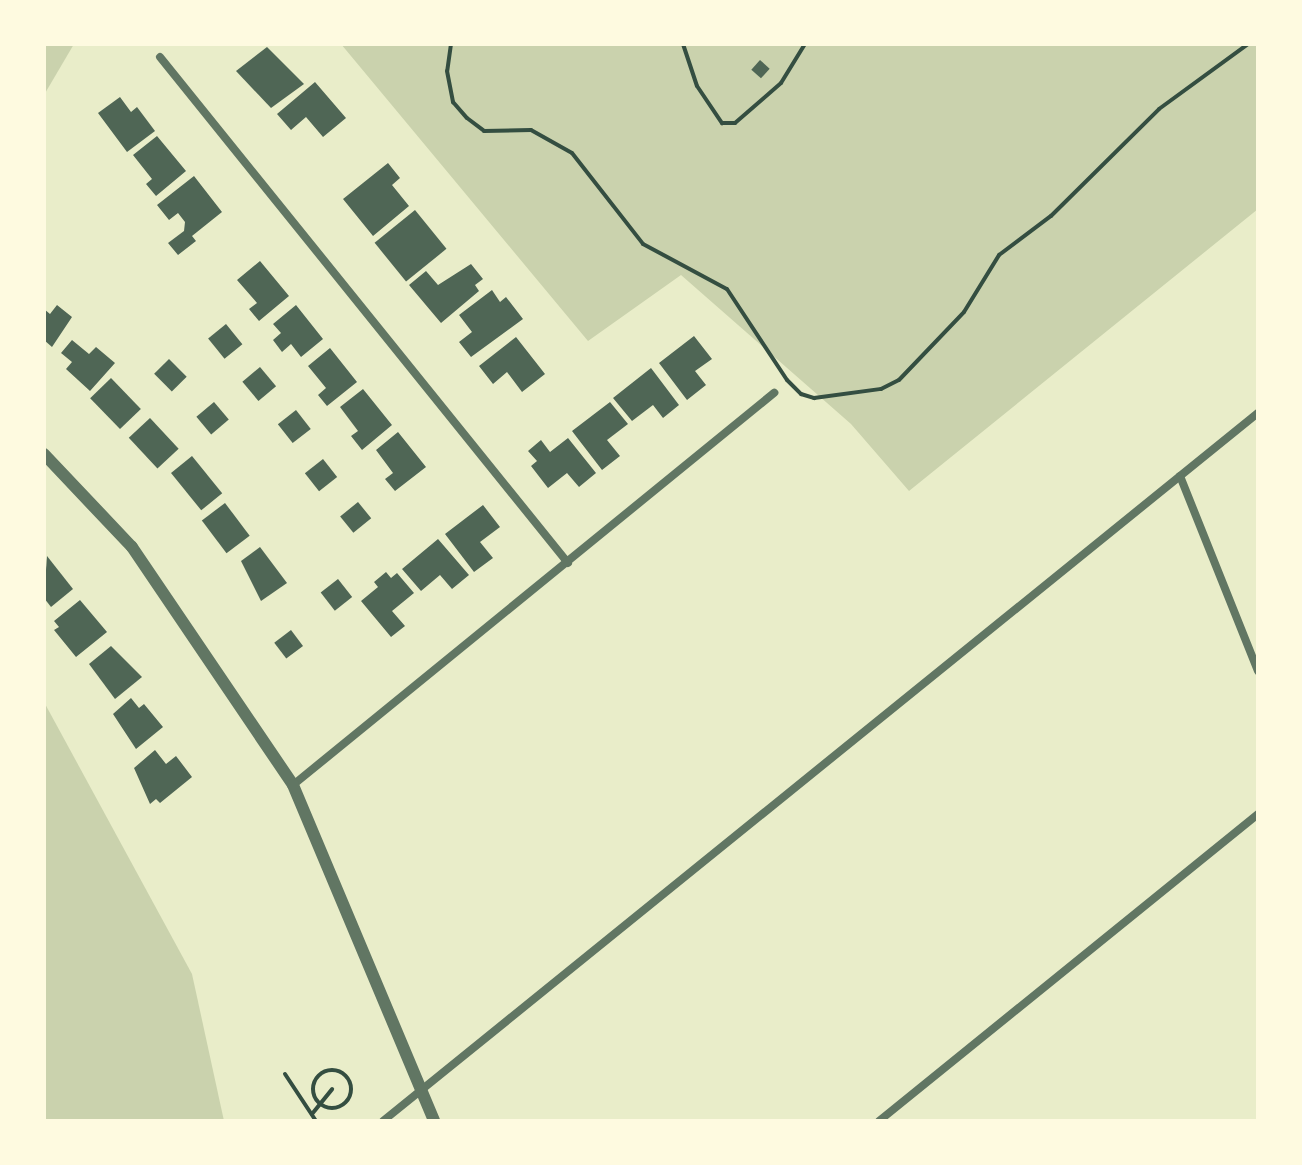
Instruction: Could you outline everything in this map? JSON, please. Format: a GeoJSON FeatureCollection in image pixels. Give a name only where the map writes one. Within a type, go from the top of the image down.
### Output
{"type":"FeatureCollection","features":[{"type":"Feature","properties":{"kind":"street"},"geometry":{"type":"LineString","coordinates":[[160,57],[568,563]]}},
{"type":"Feature","properties":{"kind":"street"},"geometry":{"type":"LineString","coordinates":[[293,785],[774,393]]}},
{"type":"Feature","properties":{"kind":"street"},"geometry":{"type":"LineString","coordinates":[[383,1121],[1258,413]]}},
{"type":"Feature","properties":{"kind":"street"},"geometry":{"type":"LineString","coordinates":[[44,454],[132,547],[293,785],[434,1121]]}},
{"type":"Feature","properties":{"kind":"street"},"geometry":{"type":"LineString","coordinates":[[1180,476],[1258,671]]}},
{"type":"Feature","properties":{"kind":"street"},"geometry":{"type":"LineString","coordinates":[[879,1121],[1258,814]]}},
{"type":"Feature","properties":{"kind":"path"},"geometry":{"type":"LineString","coordinates":[[451,44],[447,71],[453,102],[467,118],[484,131],[531,130],[572,153],[643,244],[727,289],[787,380],[814,398],[881,389],[899,380],[964,312],[999,255],[1051,216],[1159,109],[1248,44]]}},
{"type":"Feature","properties":{"kind":"path"},"geometry":{"type":"LineString","coordinates":[[683,44],[697,86],[722,123],[735,123],[781,83],[805,44]]}},
{"type":"Feature","properties":{"kind":"path"},"geometry":{"type":"LineString","coordinates":[[338,1069],[350,1079],[353,1094],[342,1107],[327,1109],[320,1104],[312,1085],[323,1071],[338,1069]]}},
{"type":"Feature","properties":{"kind":"path"},"geometry":{"type":"LineString","coordinates":[[285,1074],[316,1121]]}},
{"type":"Feature","properties":{"kind":"path"},"geometry":{"type":"LineString","coordinates":[[312,1114],[332,1089]]}},
{"type":"Feature","properties":{"kind":"green space"},"geometry":{"type":"Polygon","coordinates":[[[44,44],[74,44],[44,95],[44,44]]]}},
{"type":"Feature","properties":{"kind":"green space"},"geometry":{"type":"Polygon","coordinates":[[[341,44],[1258,44],[1258,209],[909,491],[851,424],[681,275],[588,341],[341,44]]]}},
{"type":"Feature","properties":{"kind":"green space"},"geometry":{"type":"Polygon","coordinates":[[[44,702],[192,974],[224,1121],[44,1121],[44,702]]]}},
{"type":"Feature","properties":{"kind":"building"},"geometry":{"type":"Polygon","coordinates":[[[267,47],[304,84],[271,108],[236,71],[267,47]]]}},
{"type":"Feature","properties":{"kind":"building"},"geometry":{"type":"Polygon","coordinates":[[[760,60],[770,69],[761,78],[751,70],[760,60]]]}},
{"type":"Feature","properties":{"kind":"building"},"geometry":{"type":"Polygon","coordinates":[[[315,82],[346,118],[323,137],[306,117],[291,130],[277,114],[315,82]]]}},
{"type":"Feature","properties":{"kind":"building"},"geometry":{"type":"Polygon","coordinates":[[[120,97],[131,112],[137,107],[155,131],[127,152],[98,113],[120,97]]]}},
{"type":"Feature","properties":{"kind":"building"},"geometry":{"type":"Polygon","coordinates":[[[157,136],[186,171],[156,196],[146,184],[152,179],[133,155],[157,136]]]}},
{"type":"Feature","properties":{"kind":"building"},"geometry":{"type":"Polygon","coordinates":[[[388,163],[400,178],[392,185],[409,206],[373,236],[343,199],[388,163]]]}},
{"type":"Feature","properties":{"kind":"building"},"geometry":{"type":"Polygon","coordinates":[[[194,176],[222,212],[192,236],[196,241],[178,255],[168,243],[184,231],[185,222],[178,213],[169,220],[157,205],[194,176]]]}},
{"type":"Feature","properties":{"kind":"building"},"geometry":{"type":"Polygon","coordinates":[[[415,210],[446,249],[406,282],[375,243],[415,210]]]}},
{"type":"Feature","properties":{"kind":"building"},"geometry":{"type":"Polygon","coordinates":[[[260,261],[289,296],[259,321],[249,309],[257,303],[237,280],[260,261]]]}},
{"type":"Feature","properties":{"kind":"building"},"geometry":{"type":"Polygon","coordinates":[[[471,264],[483,279],[475,285],[479,291],[441,323],[409,285],[426,271],[438,285],[471,264]]]}},
{"type":"Feature","properties":{"kind":"building"},"geometry":{"type":"Polygon","coordinates":[[[492,290],[500,302],[506,297],[523,319],[471,357],[459,342],[472,332],[459,315],[492,290]]]}},
{"type":"Feature","properties":{"kind":"building"},"geometry":{"type":"Polygon","coordinates":[[[57,305],[72,317],[52,347],[44,340],[44,309],[50,314],[57,305]]]}},
{"type":"Feature","properties":{"kind":"building"},"geometry":{"type":"Polygon","coordinates":[[[296,305],[323,339],[301,357],[291,344],[282,352],[273,340],[281,333],[273,324],[296,305]]]}},
{"type":"Feature","properties":{"kind":"building"},"geometry":{"type":"Polygon","coordinates":[[[226,324],[242,344],[224,359],[208,338],[226,324]]]}},
{"type":"Feature","properties":{"kind":"building"},"geometry":{"type":"Polygon","coordinates":[[[694,336],[712,359],[695,371],[706,385],[687,400],[659,363],[694,336]]]}},
{"type":"Feature","properties":{"kind":"building"},"geometry":{"type":"Polygon","coordinates":[[[516,337],[545,374],[522,392],[507,372],[493,384],[479,366],[516,337]]]}},
{"type":"Feature","properties":{"kind":"building"},"geometry":{"type":"Polygon","coordinates":[[[72,340],[89,354],[96,347],[115,363],[90,391],[66,369],[72,362],[61,353],[72,340]]]}},
{"type":"Feature","properties":{"kind":"building"},"geometry":{"type":"Polygon","coordinates":[[[330,348],[357,382],[327,406],[318,395],[326,388],[308,366],[330,348]]]}},
{"type":"Feature","properties":{"kind":"building"},"geometry":{"type":"Polygon","coordinates":[[[169,359],[187,377],[172,392],[154,374],[169,359]]]}},
{"type":"Feature","properties":{"kind":"building"},"geometry":{"type":"Polygon","coordinates":[[[260,367],[276,386],[258,401],[242,382],[260,367]]]}},
{"type":"Feature","properties":{"kind":"building"},"geometry":{"type":"Polygon","coordinates":[[[651,368],[679,405],[663,418],[653,405],[632,421],[613,398],[651,368]]]}},
{"type":"Feature","properties":{"kind":"building"},"geometry":{"type":"Polygon","coordinates":[[[111,378],[141,409],[120,429],[90,398],[111,378]]]}},
{"type":"Feature","properties":{"kind":"building"},"geometry":{"type":"Polygon","coordinates":[[[363,389],[392,425],[362,450],[351,436],[358,431],[340,407],[363,389]]]}},
{"type":"Feature","properties":{"kind":"building"},"geometry":{"type":"Polygon","coordinates":[[[214,402],[229,420],[211,434],[196,417],[214,402]]]}},
{"type":"Feature","properties":{"kind":"building"},"geometry":{"type":"Polygon","coordinates":[[[610,402],[628,424],[607,440],[620,456],[602,470],[572,431],[610,402]]]}},
{"type":"Feature","properties":{"kind":"building"},"geometry":{"type":"Polygon","coordinates":[[[296,410],[311,429],[293,443],[278,424],[296,410]]]}},
{"type":"Feature","properties":{"kind":"building"},"geometry":{"type":"Polygon","coordinates":[[[150,418],[179,449],[157,468],[129,438],[150,418]]]}},
{"type":"Feature","properties":{"kind":"building"},"geometry":{"type":"Polygon","coordinates":[[[398,432],[426,467],[395,491],[385,479],[393,473],[376,450],[398,432]]]}},
{"type":"Feature","properties":{"kind":"building"},"geometry":{"type":"Polygon","coordinates":[[[568,438],[596,473],[579,487],[567,473],[548,488],[531,466],[537,461],[528,451],[541,440],[550,452],[568,438]]]}},
{"type":"Feature","properties":{"kind":"building"},"geometry":{"type":"Polygon","coordinates":[[[192,456],[222,493],[201,510],[171,473],[192,456]]]}},
{"type":"Feature","properties":{"kind":"building"},"geometry":{"type":"Polygon","coordinates":[[[323,459],[337,477],[319,491],[305,473],[323,459]]]}},
{"type":"Feature","properties":{"kind":"building"},"geometry":{"type":"Polygon","coordinates":[[[358,502],[371,518],[353,533],[340,516],[358,502]]]}},
{"type":"Feature","properties":{"kind":"building"},"geometry":{"type":"Polygon","coordinates":[[[225,503],[250,536],[227,553],[202,520],[225,503]]]}},
{"type":"Feature","properties":{"kind":"building"},"geometry":{"type":"Polygon","coordinates":[[[483,505],[500,527],[480,542],[493,558],[474,572],[445,534],[483,505]]]}},
{"type":"Feature","properties":{"kind":"building"},"geometry":{"type":"Polygon","coordinates":[[[438,539],[469,575],[452,589],[440,575],[421,591],[402,569],[438,539]]]}},
{"type":"Feature","properties":{"kind":"building"},"geometry":{"type":"Polygon","coordinates":[[[260,547],[287,583],[261,601],[241,561],[260,547]]]}},
{"type":"Feature","properties":{"kind":"building"},"geometry":{"type":"Polygon","coordinates":[[[47,556],[73,589],[51,607],[44,598],[47,556]]]}},
{"type":"Feature","properties":{"kind":"building"},"geometry":{"type":"Polygon","coordinates":[[[386,572],[391,578],[397,573],[414,593],[392,611],[405,626],[391,637],[361,601],[378,587],[374,582],[386,572]]]}},
{"type":"Feature","properties":{"kind":"building"},"geometry":{"type":"Polygon","coordinates":[[[338,579],[352,597],[335,611],[321,593],[338,579]]]}},
{"type":"Feature","properties":{"kind":"building"},"geometry":{"type":"Polygon","coordinates":[[[80,600],[107,632],[76,657],[54,630],[59,627],[54,621],[80,600]]]}},
{"type":"Feature","properties":{"kind":"building"},"geometry":{"type":"Polygon","coordinates":[[[291,630],[303,646],[286,659],[274,643],[291,630]]]}},
{"type":"Feature","properties":{"kind":"building"},"geometry":{"type":"Polygon","coordinates":[[[111,646],[142,677],[115,699],[89,664],[111,646]]]}},
{"type":"Feature","properties":{"kind":"building"},"geometry":{"type":"Polygon","coordinates":[[[131,698],[139,708],[144,704],[163,727],[136,749],[113,714],[131,698]]]}},
{"type":"Feature","properties":{"kind":"building"},"geometry":{"type":"Polygon","coordinates":[[[155,750],[166,764],[176,756],[192,777],[160,803],[156,799],[150,804],[134,768],[155,750]]]}}]}
